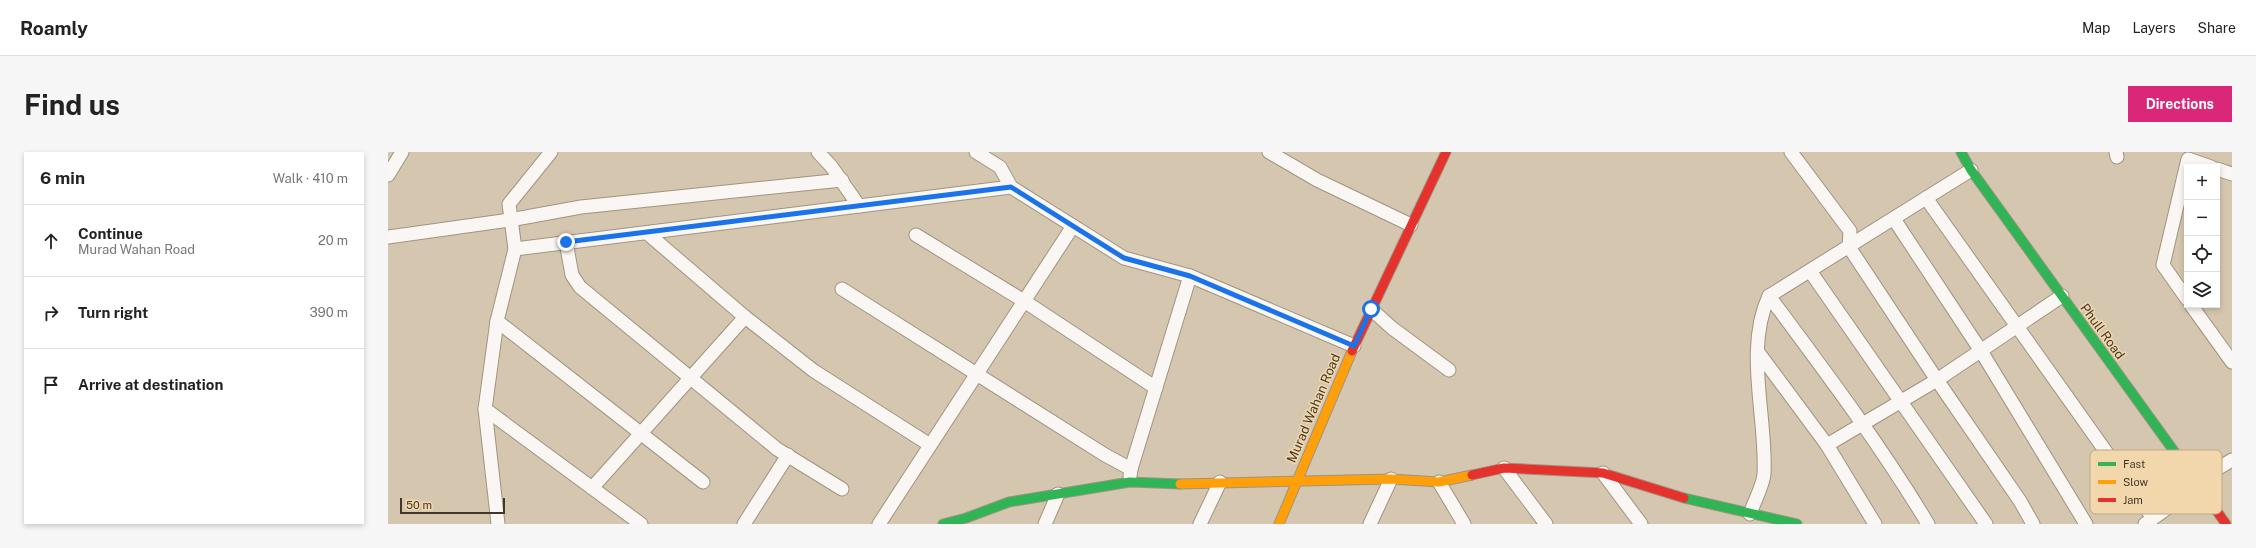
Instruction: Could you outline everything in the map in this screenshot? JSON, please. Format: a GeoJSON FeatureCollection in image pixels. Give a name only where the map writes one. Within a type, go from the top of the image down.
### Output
{"type":"FeatureCollection","features":[{"type":"Feature","properties":{"kind":"street"},"geometry":{"type":"LineString","coordinates":[[388,175],[402,152]]}},
{"type":"Feature","properties":{"kind":"street"},"geometry":{"type":"LineString","coordinates":[[498,524],[485,409],[497,321],[515,249],[509,204],[552,152]]}},
{"type":"Feature","properties":{"kind":"street"},"geometry":{"type":"LineString","coordinates":[[818,152],[842,180],[859,206]]}},
{"type":"Feature","properties":{"kind":"street"},"geometry":{"type":"LineString","coordinates":[[976,152],[1000,167],[1011,187],[1124,258],[1190,276],[1354,346]]}},
{"type":"Feature","properties":{"kind":"street"},"geometry":{"type":"LineString","coordinates":[[1269,152],[1316,180],[1411,224]]}},
{"type":"Feature","properties":{"kind":"street","name":"Murad Wahan Road"},"geometry":{"type":"LineString","coordinates":[[1279,524],[1354,346],[1446,152]]}},
{"type":"Feature","properties":{"kind":"street"},"geometry":{"type":"LineString","coordinates":[[1791,152],[1850,231],[1849,247],[1937,380],[2020,501],[2033,524]]}},
{"type":"Feature","properties":{"kind":"street","name":"Phull Road"},"geometry":{"type":"LineString","coordinates":[[1961,152],[1971,170],[2172,450]]}},
{"type":"Feature","properties":{"kind":"street"},"geometry":{"type":"LineString","coordinates":[[2187,164],[2188,159],[2202,164]]}},
{"type":"Feature","properties":{"kind":"street"},"geometry":{"type":"LineString","coordinates":[[1750,514],[1764,475],[1758,352],[1762,310],[1769,296],[1971,170]]}},
{"type":"Feature","properties":{"kind":"street"},"geometry":{"type":"LineString","coordinates":[[2220,170],[2232,174]]}},
{"type":"Feature","properties":{"kind":"street"},"geometry":{"type":"LineString","coordinates":[[2184,176],[2163,265],[2184,295]]}},
{"type":"Feature","properties":{"kind":"street"},"geometry":{"type":"LineString","coordinates":[[388,237],[510,220],[581,207],[842,180]]}},
{"type":"Feature","properties":{"kind":"street"},"geometry":{"type":"LineString","coordinates":[[515,249],[1011,187]]}},
{"type":"Feature","properties":{"kind":"street"},"geometry":{"type":"LineString","coordinates":[[1926,198],[2017,326],[2101,450]]}},
{"type":"Feature","properties":{"kind":"street"},"geometry":{"type":"LineString","coordinates":[[1894,219],[1981,351],[2086,524]]}},
{"type":"Feature","properties":{"kind":"street"},"geometry":{"type":"LineString","coordinates":[[879,524],[1073,226]]}},
{"type":"Feature","properties":{"kind":"street"},"geometry":{"type":"LineString","coordinates":[[646,233],[745,317],[814,371],[930,445]]}},
{"type":"Feature","properties":{"kind":"street"},"geometry":{"type":"LineString","coordinates":[[916,235],[1024,301],[1156,388]]}},
{"type":"Feature","properties":{"kind":"street"},"geometry":{"type":"LineString","coordinates":[[566,242],[572,275],[580,287],[690,378],[788,455],[842,489]]}},
{"type":"Feature","properties":{"kind":"street"},"geometry":{"type":"LineString","coordinates":[[1810,271],[1986,524]]}},
{"type":"Feature","properties":{"kind":"street"},"geometry":{"type":"LineString","coordinates":[[1130,482],[1131,469],[1190,276]]}},
{"type":"Feature","properties":{"kind":"street"},"geometry":{"type":"LineString","coordinates":[[842,289],[1105,455],[1131,469]]}},
{"type":"Feature","properties":{"kind":"street"},"geometry":{"type":"LineString","coordinates":[[1769,296],[1863,424],[1900,478],[1928,524]]}},
{"type":"Feature","properties":{"kind":"street"},"geometry":{"type":"LineString","coordinates":[[1827,445],[1937,380],[2062,296]]}},
{"type":"Feature","properties":{"kind":"street"},"geometry":{"type":"LineString","coordinates":[[2193,308],[2232,362]]}},
{"type":"Feature","properties":{"kind":"street"},"geometry":{"type":"LineString","coordinates":[[1371,309],[1392,328],[1449,370]]}},
{"type":"Feature","properties":{"kind":"street"},"geometry":{"type":"LineString","coordinates":[[592,488],[745,317]]}},
{"type":"Feature","properties":{"kind":"street"},"geometry":{"type":"LineString","coordinates":[[497,321],[641,432],[703,482]]}},
{"type":"Feature","properties":{"kind":"street"},"geometry":{"type":"LineString","coordinates":[[1758,352],[1827,445],[1875,524]]}},
{"type":"Feature","properties":{"kind":"street"},"geometry":{"type":"LineString","coordinates":[[485,409],[640,524]]}},
{"type":"Feature","properties":{"kind":"street"},"geometry":{"type":"LineString","coordinates":[[744,524],[788,455]]}},
{"type":"Feature","properties":{"kind":"street"},"geometry":{"type":"LineString","coordinates":[[2222,467],[2232,460]]}},
{"type":"Feature","properties":{"kind":"street"},"geometry":{"type":"LineString","coordinates":[[943,524],[971,521],[1009,502],[1130,482],[1199,485],[1220,482],[1256,483],[1297,480],[1391,479],[1439,482],[1504,468],[1603,473],[1680,498],[1797,524]]}},
{"type":"Feature","properties":{"kind":"street"},"geometry":{"type":"LineString","coordinates":[[1504,468],[1546,524]]}},
{"type":"Feature","properties":{"kind":"street"},"geometry":{"type":"LineString","coordinates":[[1603,473],[1641,524]]}},
{"type":"Feature","properties":{"kind":"street"},"geometry":{"type":"LineString","coordinates":[[1370,524],[1391,479]]}},
{"type":"Feature","properties":{"kind":"street"},"geometry":{"type":"LineString","coordinates":[[1200,524],[1220,482]]}},
{"type":"Feature","properties":{"kind":"street"},"geometry":{"type":"LineString","coordinates":[[1439,482],[1464,524]]}},
{"type":"Feature","properties":{"kind":"street"},"geometry":{"type":"LineString","coordinates":[[1045,524],[1058,494]]}},
{"type":"Feature","properties":{"kind":"street"},"geometry":{"type":"LineString","coordinates":[[2149,521],[2158,514]]}},
{"type":"Feature","properties":{"kind":"street","name":"Phull Road"},"geometry":{"type":"LineString","coordinates":[[2218,514],[2226,524]]}},
{"type":"Feature","properties":{"kind":"traffic: fast"},"geometry":{"type":"LineString","coordinates":[[1961,152],[1971,170],[2173,450]]}},
{"type":"Feature","properties":{"kind":"traffic: fast"},"geometry":{"type":"LineString","coordinates":[[943,524],[966,518],[1009,502],[1130,482],[1180,484]]}},
{"type":"Feature","properties":{"kind":"traffic: fast"},"geometry":{"type":"LineString","coordinates":[[1684,498],[1797,524]]}},
{"type":"Feature","properties":{"kind":"traffic: slow"},"geometry":{"type":"LineString","coordinates":[[1279,524],[1352,351]]}},
{"type":"Feature","properties":{"kind":"traffic: slow"},"geometry":{"type":"LineString","coordinates":[[1180,484],[1391,479],[1439,482],[1472,475]]}},
{"type":"Feature","properties":{"kind":"traffic: jam"},"geometry":{"type":"LineString","coordinates":[[1352,351],[1446,152]]}},
{"type":"Feature","properties":{"kind":"traffic: jam"},"geometry":{"type":"LineString","coordinates":[[1472,475],[1504,468],[1603,473],[1684,498]]}},
{"type":"Feature","properties":{"kind":"traffic: jam"},"geometry":{"type":"LineString","coordinates":[[2219,514],[2226,524]]}},
{"type":"Feature","properties":{"kind":"route"},"geometry":{"type":"LineString","coordinates":[[566,242],[1011,187],[1124,258],[1190,276],[1354,346],[1371,309]]}}]}
